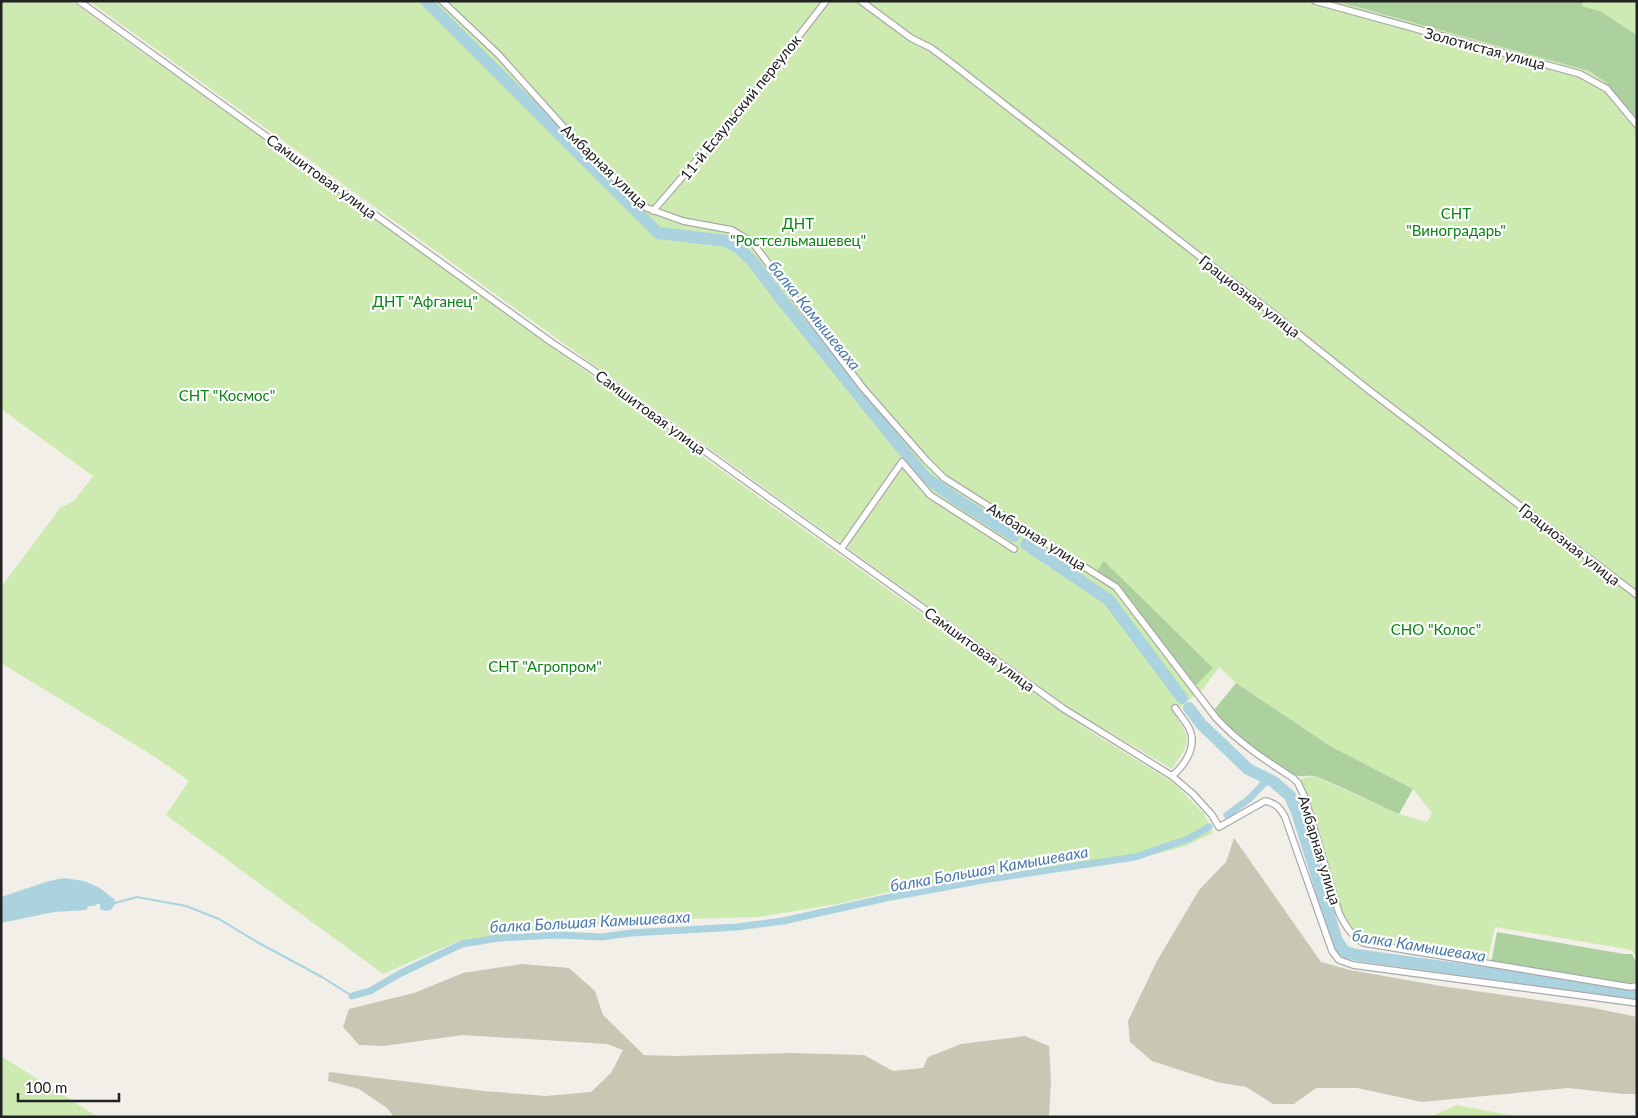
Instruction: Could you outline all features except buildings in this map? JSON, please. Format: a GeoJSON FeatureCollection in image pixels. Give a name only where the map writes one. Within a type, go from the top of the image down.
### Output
{"type":"FeatureCollection","features":[{"type":"Feature","properties":{"kind":"street","name":"Самшитовая улица"},"geometry":{"type":"LineString","coordinates":[[79,1],[1064,709],[1172,776],[1193,794],[1212,816],[1218,827],[1265,801],[1273,802],[1286,817],[1332,951],[1339,960],[1352,965],[1637,1003]]}},
{"type":"Feature","properties":{"kind":"street","name":"Амбарная улица"},"geometry":{"type":"LineString","coordinates":[[442,1],[498,54],[587,153],[647,208],[683,221],[732,230],[752,242],[863,388],[936,470],[954,485],[1072,557],[1116,587],[1216,718],[1232,735],[1257,755],[1298,783],[1305,798],[1339,913],[1348,930],[1356,938],[1364,943],[1630,987],[1637,986]]}},
{"type":"Feature","properties":{"kind":"street","name":"11-й Есаульский переулок"},"geometry":{"type":"LineString","coordinates":[[653,211],[752,96],[826,1]]}},
{"type":"Feature","properties":{"kind":"street","name":"Грациозная улица"},"geometry":{"type":"LineString","coordinates":[[861,1],[911,38],[931,48],[950,62],[1370,391],[1637,595]]}},
{"type":"Feature","properties":{"kind":"street","name":"Золотистая улица"},"geometry":{"type":"LineString","coordinates":[[1315,1],[1580,74],[1607,89],[1637,125]]}},
{"type":"Feature","properties":{"kind":"street"},"geometry":{"type":"LineString","coordinates":[[841,549],[902,462],[930,494],[1014,550]]}},
{"type":"Feature","properties":{"kind":"street"},"geometry":{"type":"LineString","coordinates":[[1172,776],[1187,759],[1191,750],[1192,740],[1190,729],[1175,708]]}},
{"type":"Feature","properties":{"kind":"shaded area"},"geometry":{"type":"Polygon","coordinates":[[[1234,838],[1321,962],[1350,970],[1441,986],[1594,1008],[1637,1017],[1637,1094],[1568,1088],[1422,1102],[1357,1088],[1316,1088],[1294,1104],[1273,1104],[1246,1087],[1217,1082],[1152,1061],[1130,1042],[1128,1021],[1157,961],[1199,890],[1226,862],[1234,838]]]}},
{"type":"Feature","properties":{"kind":"shaded area"},"geometry":{"type":"Polygon","coordinates":[[[522,964],[569,968],[595,991],[603,1015],[644,1055],[790,1053],[864,1055],[893,1071],[923,1068],[928,1057],[961,1044],[1025,1036],[1049,1046],[1051,1081],[1049,1117],[394,1117],[387,1108],[359,1089],[328,1081],[329,1072],[484,1091],[546,1096],[591,1092],[611,1073],[623,1050],[607,1044],[463,1035],[384,1046],[359,1045],[343,1027],[349,1009],[414,993],[463,973],[522,964]]]}},
{"type":"Feature","properties":{"kind":"green space","name":"СНТ \"Агропром\""},"geometry":{"type":"Polygon","coordinates":[[[1,1],[71,1],[978,654],[1091,732],[1174,783],[1204,814],[1213,833],[1183,847],[1139,858],[1033,869],[913,886],[843,903],[759,917],[643,920],[539,930],[456,942],[383,974],[166,815],[189,781],[155,757],[1,663],[1,587],[60,508],[74,501],[93,476],[1,409],[1,1]]]}},
{"type":"Feature","properties":{"kind":"green space"},"geometry":{"type":"Polygon","coordinates":[[[89,1],[1335,1],[1589,71],[1605,82],[1637,119],[1637,958],[1632,950],[1495,927],[1487,964],[1364,940],[1356,936],[1344,922],[1295,784],[1303,778],[1314,776],[1399,814],[1427,822],[1432,813],[1413,789],[1330,746],[1236,683],[1219,667],[1204,688],[1174,712],[1184,729],[1187,741],[1183,752],[1172,769],[1072,710],[89,1]]]}},
{"type":"Feature","properties":{"kind":"green space"},"geometry":{"type":"Polygon","coordinates":[[[1335,1],[1583,1],[1582,6],[1600,11],[1637,35],[1637,119],[1605,82],[1589,71],[1335,1]]]}},
{"type":"Feature","properties":{"kind":"green space"},"geometry":{"type":"Polygon","coordinates":[[[1583,1],[1637,1],[1637,35],[1600,11],[1582,6],[1583,1]]]}},
{"type":"Feature","properties":{"kind":"green space"},"geometry":{"type":"Polygon","coordinates":[[[1104,561],[1213,668],[1196,685],[1118,585],[1097,571],[1104,561]]]}},
{"type":"Feature","properties":{"kind":"green space"},"geometry":{"type":"Polygon","coordinates":[[[1236,683],[1330,746],[1413,789],[1399,814],[1317,777],[1295,775],[1273,763],[1240,739],[1214,710],[1236,683]]]}},
{"type":"Feature","properties":{"kind":"green space"},"geometry":{"type":"Polygon","coordinates":[[[1497,932],[1632,954],[1637,964],[1637,984],[1630,985],[1491,963],[1497,932]]]}},
{"type":"Feature","properties":{"kind":"green space"},"geometry":{"type":"Polygon","coordinates":[[[1,1056],[98,1117],[1,1117],[1,1056]]]}},
{"type":"Feature","properties":{"kind":"green space"},"geometry":{"type":"Polygon","coordinates":[[[1457,1105],[1519,1117],[1429,1117],[1457,1105]]]}},
{"type":"Feature","properties":{"kind":"water"},"geometry":{"type":"Polygon","coordinates":[[[64,878],[84,881],[100,888],[114,899],[116,903],[111,910],[105,911],[100,909],[100,904],[97,904],[89,906],[86,910],[54,912],[1,923],[1,897],[64,878]]]}},
{"type":"Feature","properties":{"kind":"waterway","name":"балка Камышеваха"},"geometry":{"type":"LineString","coordinates":[[426,1],[658,233],[727,241],[741,250],[753,262],[924,476],[1014,536]]}},
{"type":"Feature","properties":{"kind":"waterway","name":"балка Камышеваха"},"geometry":{"type":"LineString","coordinates":[[1026,544],[1109,600],[1182,698]]}},
{"type":"Feature","properties":{"kind":"waterway","name":"балка Камышеваха"},"geometry":{"type":"LineString","coordinates":[[1189,708],[1201,724],[1248,769],[1274,782],[1290,796],[1297,812],[1337,941],[1345,952],[1637,994]]}},
{"type":"Feature","properties":{"kind":"waterway","name":"балка Большая Камышеваха"},"geometry":{"type":"LineString","coordinates":[[1227,815],[1249,799],[1268,779]]}},
{"type":"Feature","properties":{"kind":"waterway","name":"балка Большая Камышеваха"},"geometry":{"type":"LineString","coordinates":[[352,996],[370,991],[401,973],[462,944],[499,938],[558,935],[602,937],[631,933],[737,927],[783,921],[886,898],[983,880],[1135,857],[1188,839],[1209,827]]}},
{"type":"Feature","properties":{"kind":"waterway","name":"балка Большая Камышеваха"},"geometry":{"type":"LineString","coordinates":[[115,903],[137,897],[186,906],[219,919],[352,996]]}},
{"type":"Feature","properties":{"kind":"park label","name":"СНТ \"Виноградарь\""},"geometry":{"type":"Point","coordinates":[1456,222]}},
{"type":"Feature","properties":{"kind":"park label","name":"ДНТ \"Ростсельмашевец\""},"geometry":{"type":"Point","coordinates":[798,232]}},
{"type":"Feature","properties":{"kind":"park label","name":"ДНТ \"Афганец\""},"geometry":{"type":"Point","coordinates":[425,301]}},
{"type":"Feature","properties":{"kind":"park label","name":"СНТ \"Космос\""},"geometry":{"type":"Point","coordinates":[227,395]}},
{"type":"Feature","properties":{"kind":"park label","name":"СНО \"Колос\""},"geometry":{"type":"Point","coordinates":[1436,629]}}]}
